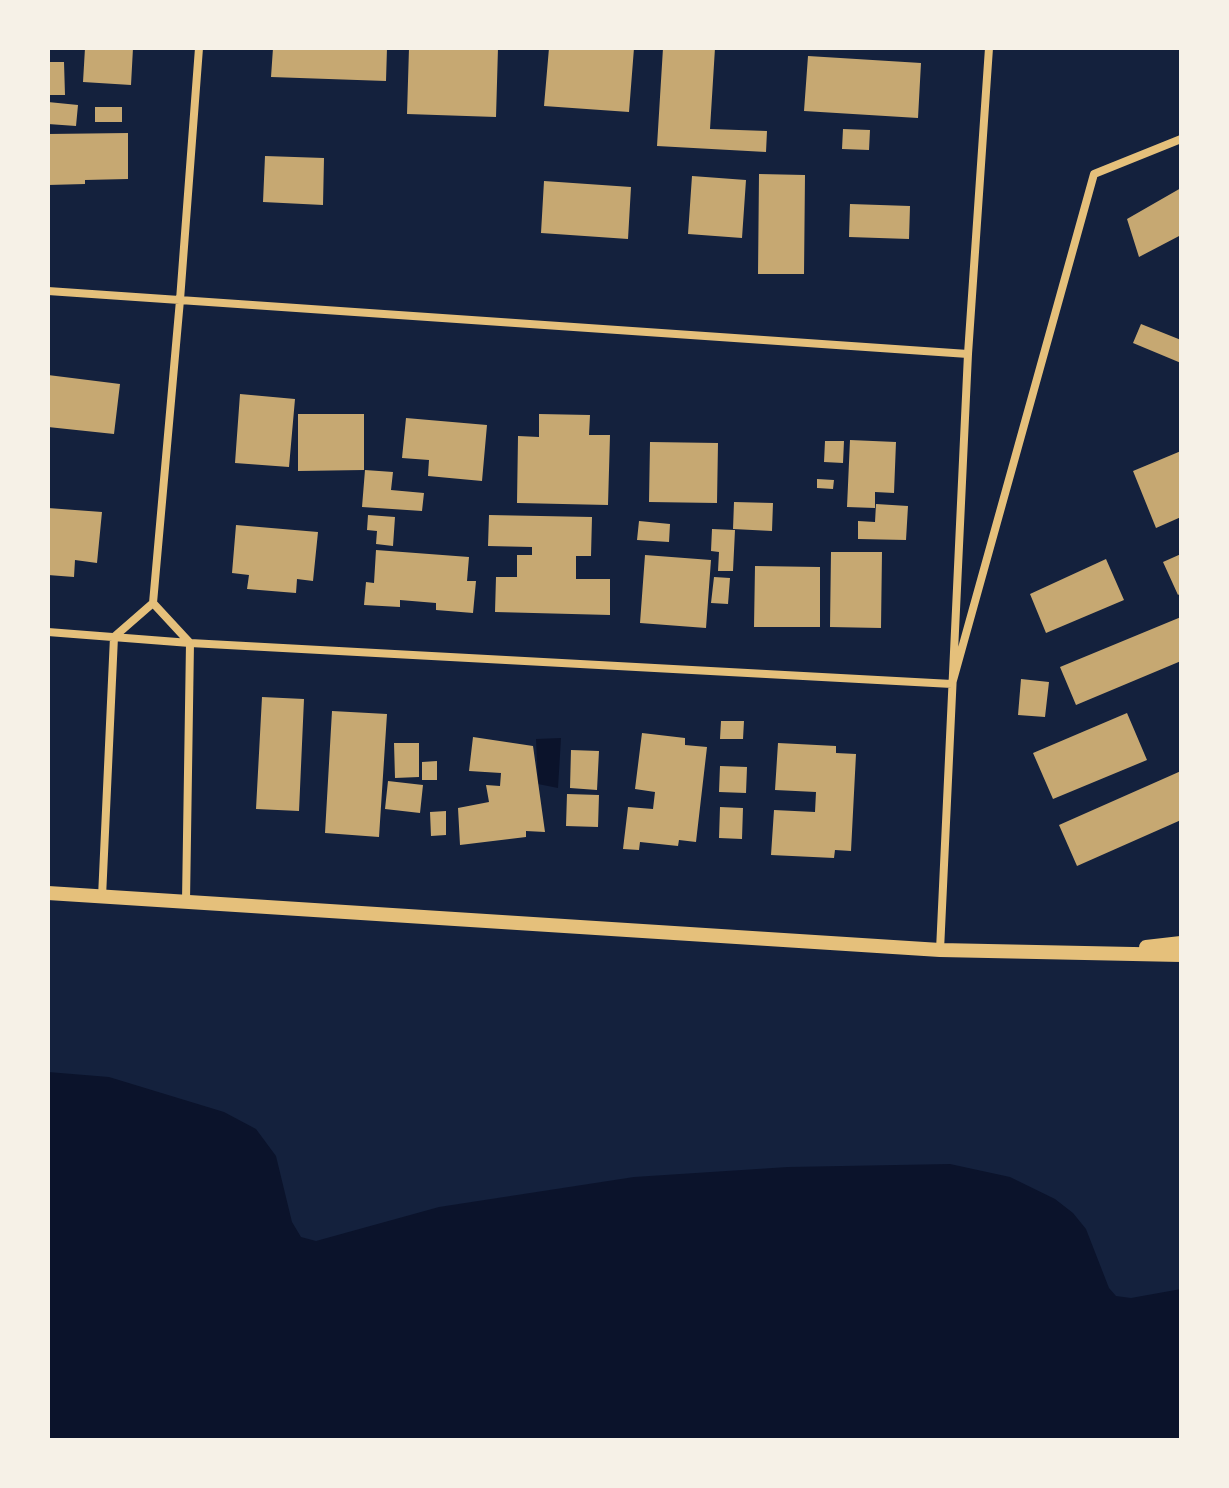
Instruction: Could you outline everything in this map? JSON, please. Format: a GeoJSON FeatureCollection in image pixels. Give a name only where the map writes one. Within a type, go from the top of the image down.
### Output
{"type":"FeatureCollection","features":[{"type":"Feature","properties":{"kind":"street"},"geometry":{"type":"LineString","coordinates":[[102,897],[114,637],[153,603],[199,48]]}},
{"type":"Feature","properties":{"kind":"street"},"geometry":{"type":"LineString","coordinates":[[940,950],[968,354],[989,48]]}},
{"type":"Feature","properties":{"kind":"street"},"geometry":{"type":"LineString","coordinates":[[952,684],[1094,174],[1181,139]]}},
{"type":"Feature","properties":{"kind":"street"},"geometry":{"type":"LineString","coordinates":[[48,291],[968,354]]}},
{"type":"Feature","properties":{"kind":"street"},"geometry":{"type":"LineString","coordinates":[[153,603],[190,643],[186,901]]}},
{"type":"Feature","properties":{"kind":"street"},"geometry":{"type":"LineString","coordinates":[[48,632],[190,643],[952,684]]}},
{"type":"Feature","properties":{"kind":"street"},"geometry":{"type":"LineString","coordinates":[[48,893],[940,950],[1181,955]]}},
{"type":"Feature","properties":{"kind":"street"},"geometry":{"type":"LineString","coordinates":[[1098,952],[1181,943]]}},
{"type":"Feature","properties":{"kind":"water"},"geometry":{"type":"Polygon","coordinates":[[[561,738],[558,788],[538,784],[536,739],[561,738]]]}},
{"type":"Feature","properties":{"kind":"water"},"geometry":{"type":"Polygon","coordinates":[[[48,1072],[109,1077],[224,1112],[256,1129],[276,1156],[292,1222],[301,1237],[316,1241],[439,1207],[634,1177],[788,1167],[950,1164],[1010,1177],[1055,1199],[1073,1213],[1086,1229],[1109,1288],[1116,1296],[1131,1298],[1181,1289],[1181,1440],[48,1440],[48,1072]]]}},
{"type":"Feature","properties":{"kind":"building"},"geometry":{"type":"Polygon","coordinates":[[[85,48],[133,48],[131,85],[83,82],[85,48]]]}},
{"type":"Feature","properties":{"kind":"building"},"geometry":{"type":"Polygon","coordinates":[[[273,48],[387,48],[386,81],[271,77],[273,48]]]}},
{"type":"Feature","properties":{"kind":"building"},"geometry":{"type":"Polygon","coordinates":[[[409,48],[498,48],[496,117],[407,114],[409,48]]]}},
{"type":"Feature","properties":{"kind":"building"},"geometry":{"type":"Polygon","coordinates":[[[549,48],[634,48],[629,112],[544,106],[549,48]]]}},
{"type":"Feature","properties":{"kind":"building"},"geometry":{"type":"Polygon","coordinates":[[[663,48],[715,48],[710,129],[767,131],[766,152],[657,146],[663,48]]]}},
{"type":"Feature","properties":{"kind":"building"},"geometry":{"type":"Polygon","coordinates":[[[808,56],[921,63],[918,118],[804,111],[808,56]]]}},
{"type":"Feature","properties":{"kind":"building"},"geometry":{"type":"Polygon","coordinates":[[[48,62],[64,62],[65,95],[48,95],[48,62]]]}},
{"type":"Feature","properties":{"kind":"building"},"geometry":{"type":"Polygon","coordinates":[[[48,102],[78,105],[76,126],[48,124],[48,102]]]}},
{"type":"Feature","properties":{"kind":"building"},"geometry":{"type":"Polygon","coordinates":[[[95,107],[122,107],[122,122],[95,122],[95,107]]]}},
{"type":"Feature","properties":{"kind":"building"},"geometry":{"type":"Polygon","coordinates":[[[843,129],[870,130],[869,150],[842,149],[843,129]]]}},
{"type":"Feature","properties":{"kind":"building"},"geometry":{"type":"Polygon","coordinates":[[[128,133],[128,179],[48,185],[48,134],[128,133]]]}},
{"type":"Feature","properties":{"kind":"building"},"geometry":{"type":"Polygon","coordinates":[[[265,156],[324,158],[323,205],[263,202],[265,156]]]}},
{"type":"Feature","properties":{"kind":"building"},"geometry":{"type":"Polygon","coordinates":[[[759,174],[805,175],[804,274],[758,274],[759,174]]]}},
{"type":"Feature","properties":{"kind":"building"},"geometry":{"type":"Polygon","coordinates":[[[692,176],[746,180],[742,238],[688,234],[692,176]]]}},
{"type":"Feature","properties":{"kind":"building"},"geometry":{"type":"Polygon","coordinates":[[[544,181],[631,187],[628,239],[541,233],[544,181]]]}},
{"type":"Feature","properties":{"kind":"building"},"geometry":{"type":"Polygon","coordinates":[[[1181,188],[1181,235],[1139,257],[1127,219],[1181,188]]]}},
{"type":"Feature","properties":{"kind":"building"},"geometry":{"type":"Polygon","coordinates":[[[850,204],[910,206],[909,239],[849,237],[850,204]]]}},
{"type":"Feature","properties":{"kind":"building"},"geometry":{"type":"Polygon","coordinates":[[[1141,324],[1181,340],[1181,363],[1133,343],[1141,324]]]}},
{"type":"Feature","properties":{"kind":"building"},"geometry":{"type":"Polygon","coordinates":[[[48,375],[120,384],[114,434],[48,427],[48,375]]]}},
{"type":"Feature","properties":{"kind":"building"},"geometry":{"type":"Polygon","coordinates":[[[240,394],[295,399],[289,467],[235,463],[240,394]]]}},
{"type":"Feature","properties":{"kind":"building"},"geometry":{"type":"Polygon","coordinates":[[[298,414],[364,414],[364,470],[298,471],[298,414]]]}},
{"type":"Feature","properties":{"kind":"building"},"geometry":{"type":"Polygon","coordinates":[[[539,414],[590,415],[589,435],[610,435],[608,505],[517,503],[518,436],[539,437],[539,414]]]}},
{"type":"Feature","properties":{"kind":"building"},"geometry":{"type":"Polygon","coordinates":[[[406,418],[487,425],[482,481],[428,476],[429,460],[402,458],[406,418]]]}},
{"type":"Feature","properties":{"kind":"building"},"geometry":{"type":"Polygon","coordinates":[[[850,440],[896,442],[894,493],[875,492],[875,508],[847,507],[850,440]]]}},
{"type":"Feature","properties":{"kind":"building"},"geometry":{"type":"Polygon","coordinates":[[[825,441],[844,441],[843,463],[824,462],[825,441]]]}},
{"type":"Feature","properties":{"kind":"building"},"geometry":{"type":"Polygon","coordinates":[[[650,442],[718,443],[717,503],[649,502],[650,442]]]}},
{"type":"Feature","properties":{"kind":"building"},"geometry":{"type":"Polygon","coordinates":[[[1181,451],[1181,517],[1156,528],[1133,471],[1181,451]]]}},
{"type":"Feature","properties":{"kind":"building"},"geometry":{"type":"Polygon","coordinates":[[[365,470],[393,472],[391,490],[424,493],[422,511],[362,507],[365,470]]]}},
{"type":"Feature","properties":{"kind":"building"},"geometry":{"type":"Polygon","coordinates":[[[817,479],[834,480],[833,489],[817,488],[817,479]]]}},
{"type":"Feature","properties":{"kind":"building"},"geometry":{"type":"Polygon","coordinates":[[[734,502],[773,503],[772,531],[733,529],[734,502]]]}},
{"type":"Feature","properties":{"kind":"building"},"geometry":{"type":"Polygon","coordinates":[[[876,504],[908,506],[906,540],[858,539],[858,521],[875,522],[876,504]]]}},
{"type":"Feature","properties":{"kind":"building"},"geometry":{"type":"Polygon","coordinates":[[[48,508],[102,512],[97,563],[75,560],[74,577],[48,575],[48,508]]]}},
{"type":"Feature","properties":{"kind":"building"},"geometry":{"type":"Polygon","coordinates":[[[368,515],[395,517],[393,546],[376,544],[377,531],[367,530],[368,515]]]}},
{"type":"Feature","properties":{"kind":"building"},"geometry":{"type":"Polygon","coordinates":[[[489,515],[592,517],[591,556],[576,556],[576,579],[610,579],[610,615],[495,612],[496,577],[517,577],[517,555],[532,555],[532,547],[488,546],[489,515]]]}},
{"type":"Feature","properties":{"kind":"building"},"geometry":{"type":"Polygon","coordinates":[[[639,521],[670,524],[669,542],[637,540],[639,521]]]}},
{"type":"Feature","properties":{"kind":"building"},"geometry":{"type":"Polygon","coordinates":[[[236,525],[318,532],[313,581],[297,579],[296,593],[247,589],[249,575],[232,573],[236,525]]]}},
{"type":"Feature","properties":{"kind":"building"},"geometry":{"type":"Polygon","coordinates":[[[712,529],[735,530],[733,571],[718,571],[719,552],[711,551],[712,529]]]}},
{"type":"Feature","properties":{"kind":"building"},"geometry":{"type":"Polygon","coordinates":[[[376,550],[469,557],[467,581],[476,581],[473,613],[436,610],[436,603],[400,600],[400,607],[364,605],[366,582],[374,583],[376,550]]]}},
{"type":"Feature","properties":{"kind":"building"},"geometry":{"type":"Polygon","coordinates":[[[831,552],[882,552],[881,628],[830,627],[831,552]]]}},
{"type":"Feature","properties":{"kind":"building"},"geometry":{"type":"Polygon","coordinates":[[[1181,554],[1181,593],[1178,595],[1163,562],[1181,554]]]}},
{"type":"Feature","properties":{"kind":"building"},"geometry":{"type":"Polygon","coordinates":[[[645,555],[711,560],[706,628],[640,623],[645,555]]]}},
{"type":"Feature","properties":{"kind":"building"},"geometry":{"type":"Polygon","coordinates":[[[1106,559],[1124,600],[1046,633],[1030,594],[1106,559]]]}},
{"type":"Feature","properties":{"kind":"building"},"geometry":{"type":"Polygon","coordinates":[[[755,566],[820,567],[820,627],[754,627],[755,566]]]}},
{"type":"Feature","properties":{"kind":"building"},"geometry":{"type":"Polygon","coordinates":[[[714,577],[730,578],[728,604],[711,603],[714,577]]]}},
{"type":"Feature","properties":{"kind":"building"},"geometry":{"type":"Polygon","coordinates":[[[1181,617],[1181,661],[1076,705],[1060,667],[1181,617]]]}},
{"type":"Feature","properties":{"kind":"building"},"geometry":{"type":"Polygon","coordinates":[[[1021,679],[1049,682],[1045,717],[1018,715],[1021,679]]]}},
{"type":"Feature","properties":{"kind":"building"},"geometry":{"type":"Polygon","coordinates":[[[262,697],[304,699],[299,811],[256,809],[262,697]]]}},
{"type":"Feature","properties":{"kind":"building"},"geometry":{"type":"Polygon","coordinates":[[[332,711],[387,714],[379,837],[325,833],[332,711]]]}},
{"type":"Feature","properties":{"kind":"building"},"geometry":{"type":"Polygon","coordinates":[[[1127,713],[1147,760],[1053,799],[1033,753],[1127,713]]]}},
{"type":"Feature","properties":{"kind":"building"},"geometry":{"type":"Polygon","coordinates":[[[721,721],[744,721],[743,739],[720,739],[721,721]]]}},
{"type":"Feature","properties":{"kind":"building"},"geometry":{"type":"Polygon","coordinates":[[[642,733],[685,738],[685,745],[707,747],[696,842],[679,840],[678,846],[640,842],[639,850],[623,849],[628,807],[653,809],[655,792],[635,789],[642,733]]]}},
{"type":"Feature","properties":{"kind":"building"},"geometry":{"type":"Polygon","coordinates":[[[473,737],[533,746],[545,832],[526,831],[526,837],[460,845],[458,808],[489,802],[486,785],[500,786],[501,773],[469,771],[473,737]]]}},
{"type":"Feature","properties":{"kind":"building"},"geometry":{"type":"Polygon","coordinates":[[[394,743],[419,743],[419,777],[395,778],[394,743]]]}},
{"type":"Feature","properties":{"kind":"building"},"geometry":{"type":"Polygon","coordinates":[[[778,743],[836,746],[836,753],[856,754],[851,851],[835,850],[834,858],[771,855],[774,810],[815,812],[816,792],[775,790],[778,743]]]}},
{"type":"Feature","properties":{"kind":"building"},"geometry":{"type":"Polygon","coordinates":[[[571,750],[599,751],[597,790],[570,788],[571,750]]]}},
{"type":"Feature","properties":{"kind":"building"},"geometry":{"type":"Polygon","coordinates":[[[437,761],[437,780],[422,780],[422,762],[437,761]]]}},
{"type":"Feature","properties":{"kind":"building"},"geometry":{"type":"Polygon","coordinates":[[[720,766],[747,767],[746,793],[719,792],[720,766]]]}},
{"type":"Feature","properties":{"kind":"building"},"geometry":{"type":"Polygon","coordinates":[[[1181,771],[1181,820],[1077,866],[1059,825],[1181,771]]]}},
{"type":"Feature","properties":{"kind":"building"},"geometry":{"type":"Polygon","coordinates":[[[388,781],[423,785],[420,813],[385,809],[388,781]]]}},
{"type":"Feature","properties":{"kind":"building"},"geometry":{"type":"Polygon","coordinates":[[[567,794],[599,795],[598,827],[566,826],[567,794]]]}},
{"type":"Feature","properties":{"kind":"building"},"geometry":{"type":"Polygon","coordinates":[[[720,807],[743,808],[742,839],[719,838],[720,807]]]}},
{"type":"Feature","properties":{"kind":"building"},"geometry":{"type":"Polygon","coordinates":[[[446,811],[446,835],[431,836],[430,812],[446,811]]]}}]}
